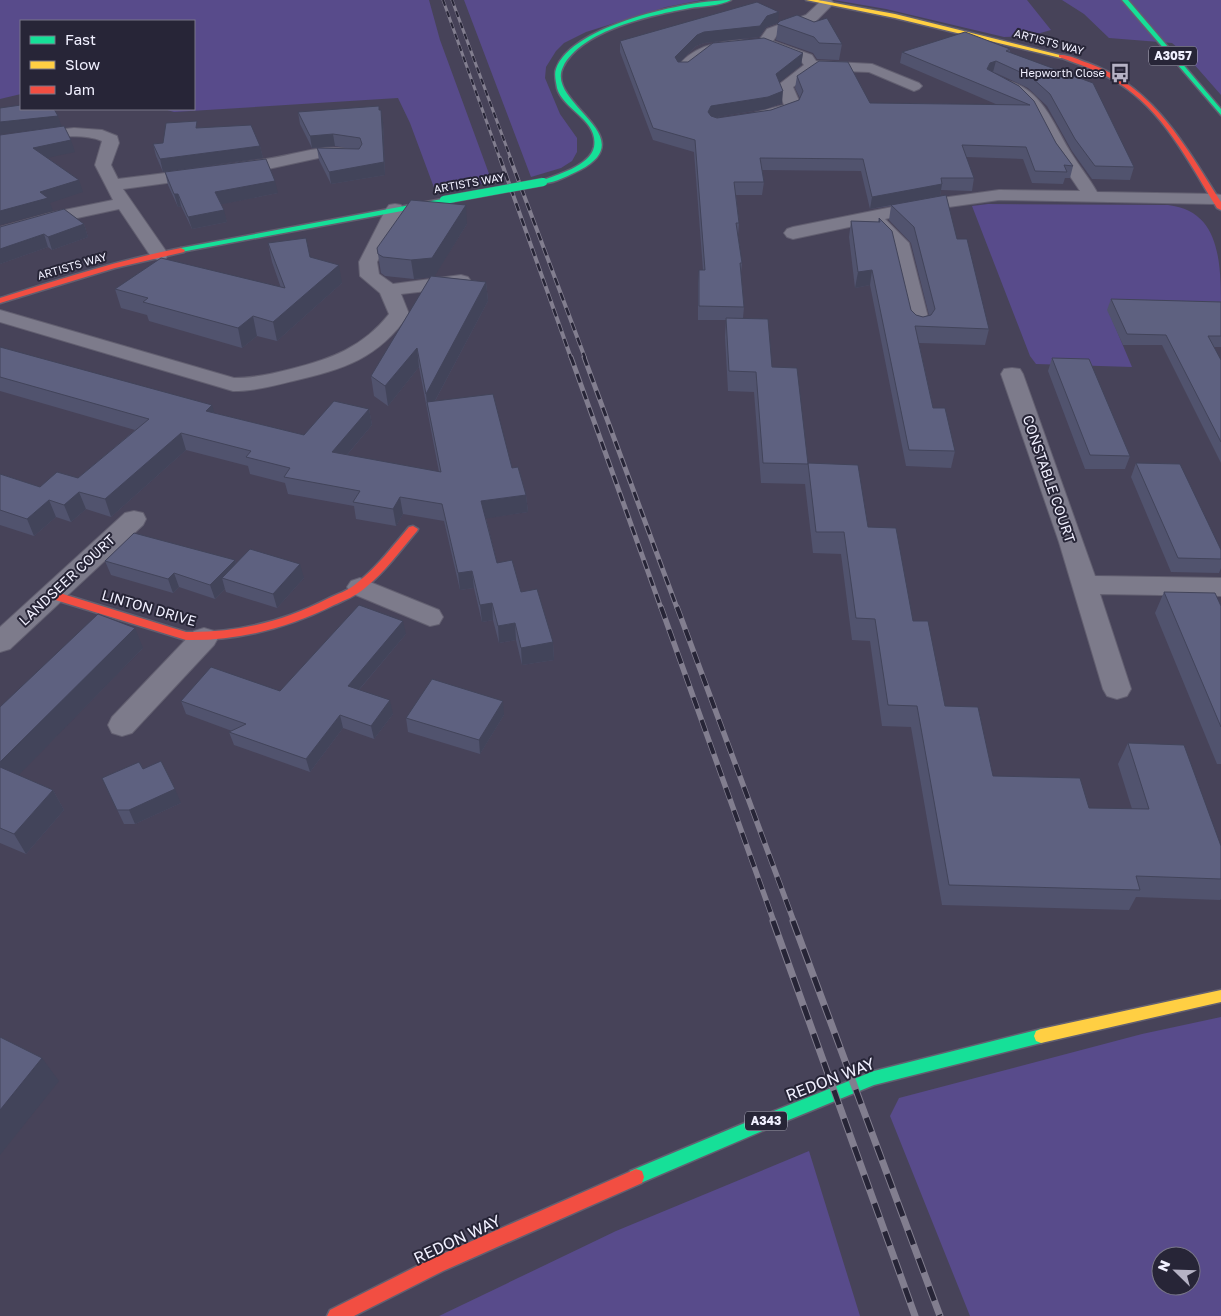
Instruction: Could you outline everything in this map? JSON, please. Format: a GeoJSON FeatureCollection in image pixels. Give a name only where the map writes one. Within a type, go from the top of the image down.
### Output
{"type":"FeatureCollection","features":[{"type":"Feature","properties":{"kind":"street","name":"ARTISTS WAY"},"geometry":{"type":"LineString","coordinates":[[0,301],[68,279],[159,254],[542,182],[569,173],[584,164],[596,153],[599,141],[595,129],[564,96],[558,85],[556,71],[562,58],[570,50],[594,35],[639,19],[684,6],[728,0]]}},
{"type":"Feature","properties":{"kind":"street","name":"ARTISTS WAY"},"geometry":{"type":"LineString","coordinates":[[809,0],[878,12],[1048,54],[1094,68],[1140,94],[1153,107],[1171,131],[1218,204]]}},
{"type":"Feature","properties":{"kind":"street","name":"A3057"},"geometry":{"type":"LineString","coordinates":[[1125,0],[1221,113]]}},
{"type":"Feature","properties":{"kind":"street"},"geometry":{"type":"LineString","coordinates":[[764,43],[772,32],[811,18],[827,2]]}},
{"type":"Feature","properties":{"kind":"street"},"geometry":{"type":"LineString","coordinates":[[683,69],[702,51],[709,48],[764,43],[807,58],[811,65]]}},
{"type":"Feature","properties":{"kind":"street"},"geometry":{"type":"LineString","coordinates":[[811,65],[872,68],[914,86]]}},
{"type":"Feature","properties":{"kind":"street"},"geometry":{"type":"LineString","coordinates":[[743,119],[770,115],[791,107],[792,103],[785,86],[810,69],[811,65]]}},
{"type":"Feature","properties":{"kind":"street"},"geometry":{"type":"LineString","coordinates":[[994,79],[1022,93],[1040,110],[1062,154],[1080,176],[1092,196]]}},
{"type":"Feature","properties":{"kind":"street"},"geometry":{"type":"LineString","coordinates":[[0,142],[39,135],[68,133],[96,133],[106,136],[111,140],[111,144],[104,156],[103,167],[105,176],[114,185],[123,203],[159,254]]}},
{"type":"Feature","properties":{"kind":"street"},"geometry":{"type":"LineString","coordinates":[[323,152],[332,137]]}},
{"type":"Feature","properties":{"kind":"street"},"geometry":{"type":"LineString","coordinates":[[114,185],[268,164],[323,152],[354,156]]}},
{"type":"Feature","properties":{"kind":"street"},"geometry":{"type":"LineString","coordinates":[[793,233],[927,205],[999,195],[1092,196],[1218,204]]}},
{"type":"Feature","properties":{"kind":"street"},"geometry":{"type":"LineString","coordinates":[[0,233],[50,218],[123,203]]}},
{"type":"Feature","properties":{"kind":"street"},"geometry":{"type":"LineString","coordinates":[[0,316],[233,385],[253,385],[324,368],[351,358],[370,346],[388,331],[398,314],[389,290],[370,276],[368,262],[395,209]]}},
{"type":"Feature","properties":{"kind":"street"},"geometry":{"type":"LineString","coordinates":[[872,217],[900,243],[920,325]]}},
{"type":"Feature","properties":{"kind":"street"},"geometry":{"type":"LineString","coordinates":[[389,290],[461,281]]}},
{"type":"Feature","properties":{"kind":"street","name":"CONSTABLE COURT"},"geometry":{"type":"LineString","coordinates":[[1012,374],[1084,585],[1117,689]]}},
{"type":"Feature","properties":{"kind":"street","name":"LANDSEER COURT"},"geometry":{"type":"LineString","coordinates":[[0,642],[134,519]]}},
{"type":"Feature","properties":{"kind":"street","name":"LINTON DRIVE"},"geometry":{"type":"LineString","coordinates":[[53,595],[186,636],[204,638],[276,626],[360,587],[413,529]]}},
{"type":"Feature","properties":{"kind":"street"},"geometry":{"type":"LineString","coordinates":[[1084,585],[1221,587]]}},
{"type":"Feature","properties":{"kind":"street"},"geometry":{"type":"LineString","coordinates":[[360,587],[430,617]]}},
{"type":"Feature","properties":{"kind":"street"},"geometry":{"type":"LineString","coordinates":[[122,725],[204,638]]}},
{"type":"Feature","properties":{"kind":"street","name":"REDON WAY"},"geometry":{"type":"LineString","coordinates":[[336,1316],[437,1265],[564,1208],[764,1122],[874,1078],[1004,1044],[1221,996]]}},
{"type":"Feature","properties":{"kind":"shaded area"},"geometry":{"type":"Polygon","coordinates":[[[0,0],[429,0],[440,40],[492,182],[436,193],[410,123],[398,98],[174,112],[167,110],[195,110],[195,20],[20,20],[20,94],[0,99],[0,0]]]}},
{"type":"Feature","properties":{"kind":"shaded area"},"geometry":{"type":"Polygon","coordinates":[[[464,0],[702,0],[666,7],[586,32],[564,43],[556,51],[546,67],[545,78],[560,114],[577,138],[577,152],[572,161],[561,168],[531,177],[464,0]]]}},
{"type":"Feature","properties":{"kind":"shaded area"},"geometry":{"type":"Polygon","coordinates":[[[834,0],[1027,0],[1051,30],[1030,36],[1004,37],[886,9],[834,0]]]}},
{"type":"Feature","properties":{"kind":"shaded area"},"geometry":{"type":"Polygon","coordinates":[[[1062,0],[1221,0],[1221,95],[1185,54],[1172,43],[1109,38],[1084,14],[1062,0]]]}},
{"type":"Feature","properties":{"kind":"shaded area"},"geometry":{"type":"Polygon","coordinates":[[[988,204],[1168,205],[1185,209],[1199,217],[1208,229],[1214,242],[1220,275],[1221,312],[1108,310],[1132,367],[1036,364],[1030,356],[972,206],[988,204]]]}},
{"type":"Feature","properties":{"kind":"shaded area"},"geometry":{"type":"Polygon","coordinates":[[[1221,1017],[1221,1316],[970,1316],[890,1116],[899,1098],[1142,1034],[1221,1017]]]}},
{"type":"Feature","properties":{"kind":"shaded area"},"geometry":{"type":"Polygon","coordinates":[[[809,1151],[860,1316],[439,1316],[616,1231],[809,1151]]]}},
{"type":"Feature","properties":{"kind":"building"},"geometry":{"type":"Polygon","coordinates":[[[757,2],[779,12],[767,16],[760,26],[704,32],[697,35],[675,57],[678,62],[688,62],[713,43],[764,38],[803,53],[776,74],[783,91],[768,97],[711,106],[708,112],[711,116],[717,118],[771,110],[799,100],[803,91],[797,76],[819,61],[848,62],[870,103],[1030,105],[902,52],[965,32],[1010,49],[1006,51],[1093,83],[1134,167],[1095,166],[1075,139],[1050,94],[1031,77],[996,61],[990,63],[987,69],[1019,86],[1034,101],[1056,143],[1073,166],[1064,165],[1067,172],[1035,171],[1026,147],[962,145],[974,178],[941,178],[942,184],[872,197],[863,159],[760,158],[764,182],[734,182],[739,223],[736,223],[742,263],[740,263],[744,307],[699,306],[699,270],[705,270],[695,140],[653,128],[620,41],[757,2]]]}},
{"type":"Feature","properties":{"kind":"building"},"geometry":{"type":"Polygon","coordinates":[[[797,15],[814,22],[827,18],[842,44],[819,43],[814,37],[777,24],[780,21],[797,15]]]}},
{"type":"Feature","properties":{"kind":"building"},"geometry":{"type":"Polygon","coordinates":[[[20,105],[20,110],[55,110],[58,116],[0,122],[0,108],[20,105]]]}},
{"type":"Feature","properties":{"kind":"building"},"geometry":{"type":"Polygon","coordinates":[[[379,106],[379,110],[381,110],[384,162],[329,172],[317,148],[359,149],[362,144],[360,138],[333,134],[310,136],[298,112],[379,106]]]}},
{"type":"Feature","properties":{"kind":"building"},"geometry":{"type":"Polygon","coordinates":[[[197,121],[196,128],[251,125],[260,146],[160,159],[153,144],[163,143],[166,123],[197,121]]]}},
{"type":"Feature","properties":{"kind":"building"},"geometry":{"type":"Polygon","coordinates":[[[64,126],[71,140],[33,148],[79,180],[40,192],[48,198],[0,211],[0,135],[64,126]]]}},
{"type":"Feature","properties":{"kind":"building"},"geometry":{"type":"Polygon","coordinates":[[[266,159],[275,181],[215,192],[224,210],[188,217],[178,194],[174,194],[165,172],[266,159]]]}},
{"type":"Feature","properties":{"kind":"building"},"geometry":{"type":"Polygon","coordinates":[[[946,195],[957,239],[967,239],[989,329],[915,326],[933,408],[945,408],[955,451],[909,450],[872,270],[858,272],[851,221],[880,222],[879,218],[892,231],[911,310],[916,315],[923,317],[931,315],[935,309],[914,227],[891,205],[946,195]]]}},
{"type":"Feature","properties":{"kind":"building"},"geometry":{"type":"Polygon","coordinates":[[[411,200],[466,205],[432,258],[411,260],[383,257],[378,254],[377,248],[411,200]]]}},
{"type":"Feature","properties":{"kind":"building"},"geometry":{"type":"Polygon","coordinates":[[[64,209],[84,224],[48,237],[44,234],[0,249],[0,227],[64,209]]]}},
{"type":"Feature","properties":{"kind":"building"},"geometry":{"type":"Polygon","coordinates":[[[306,238],[310,257],[339,265],[273,322],[253,316],[238,328],[143,302],[148,298],[115,289],[161,258],[285,288],[268,243],[306,238]]]}},
{"type":"Feature","properties":{"kind":"building"},"geometry":{"type":"Polygon","coordinates":[[[431,276],[486,282],[426,394],[417,348],[385,386],[371,376],[431,276]]]}},
{"type":"Feature","properties":{"kind":"building"},"geometry":{"type":"Polygon","coordinates":[[[1111,299],[1221,302],[1221,336],[1208,336],[1221,360],[1221,442],[1166,335],[1127,334],[1111,299]]]}},
{"type":"Feature","properties":{"kind":"building"},"geometry":{"type":"Polygon","coordinates":[[[726,318],[768,319],[772,367],[797,368],[808,464],[763,463],[756,372],[729,371],[726,318]]]}},
{"type":"Feature","properties":{"kind":"building"},"geometry":{"type":"Polygon","coordinates":[[[0,347],[212,405],[206,411],[304,435],[334,401],[369,409],[332,452],[441,472],[427,402],[493,394],[512,468],[518,467],[526,495],[481,501],[497,563],[512,560],[521,592],[537,589],[553,642],[521,648],[515,623],[498,626],[492,603],[480,605],[472,571],[458,573],[442,504],[400,497],[393,509],[353,502],[360,491],[284,477],[290,468],[246,457],[251,451],[181,433],[105,499],[79,492],[64,505],[49,500],[27,519],[0,510],[0,474],[40,487],[57,472],[78,478],[149,419],[0,377],[0,347]]]}},
{"type":"Feature","properties":{"kind":"building"},"geometry":{"type":"Polygon","coordinates":[[[1052,358],[1089,359],[1130,456],[1090,455],[1052,358]]]}},
{"type":"Feature","properties":{"kind":"building"},"geometry":{"type":"Polygon","coordinates":[[[808,463],[858,465],[868,527],[896,528],[913,621],[928,621],[945,706],[978,707],[993,776],[1080,778],[1089,808],[1149,809],[1128,743],[1184,745],[1221,846],[1221,879],[1136,876],[1140,890],[949,885],[917,706],[888,705],[875,619],[856,618],[844,532],[816,532],[808,463]]]}},
{"type":"Feature","properties":{"kind":"building"},"geometry":{"type":"Polygon","coordinates":[[[1136,463],[1180,464],[1221,550],[1221,559],[1178,558],[1136,463]]]}},
{"type":"Feature","properties":{"kind":"building"},"geometry":{"type":"Polygon","coordinates":[[[134,533],[235,560],[210,585],[174,573],[168,579],[105,561],[134,533]]]}},
{"type":"Feature","properties":{"kind":"building"},"geometry":{"type":"Polygon","coordinates":[[[250,549],[300,564],[273,594],[222,578],[250,549]]]}},
{"type":"Feature","properties":{"kind":"building"},"geometry":{"type":"Polygon","coordinates":[[[1164,592],[1215,593],[1221,606],[1221,727],[1164,592]]]}},
{"type":"Feature","properties":{"kind":"building"},"geometry":{"type":"Polygon","coordinates":[[[359,605],[403,621],[348,686],[390,700],[371,726],[340,715],[306,759],[229,732],[246,724],[181,701],[211,667],[280,691],[359,605]]]}},
{"type":"Feature","properties":{"kind":"building"},"geometry":{"type":"Polygon","coordinates":[[[98,614],[135,628],[0,762],[0,707],[98,614]]]}},
{"type":"Feature","properties":{"kind":"building"},"geometry":{"type":"Polygon","coordinates":[[[432,679],[503,701],[479,740],[406,718],[432,679]]]}},
{"type":"Feature","properties":{"kind":"building"},"geometry":{"type":"Polygon","coordinates":[[[161,761],[175,789],[129,810],[117,810],[102,778],[139,762],[143,769],[161,761]]]}},
{"type":"Feature","properties":{"kind":"building"},"geometry":{"type":"Polygon","coordinates":[[[0,767],[53,790],[14,834],[0,828],[0,767]]]}},
{"type":"Feature","properties":{"kind":"building"},"geometry":{"type":"Polygon","coordinates":[[[0,1037],[42,1058],[0,1110],[0,1037]]]}},
{"type":"Feature","properties":{"kind":"railway"},"geometry":{"type":"LineString","coordinates":[[443,0],[500,159]]}},
{"type":"Feature","properties":{"kind":"railway"},"geometry":{"type":"LineString","coordinates":[[452,0],[511,159]]}},
{"type":"Feature","properties":{"kind":"railway"},"geometry":{"type":"LineString","coordinates":[[500,158],[571,358]]}},
{"type":"Feature","properties":{"kind":"railway"},"geometry":{"type":"LineString","coordinates":[[510,158],[585,358]]}},
{"type":"Feature","properties":{"kind":"railway"},"geometry":{"type":"LineString","coordinates":[[571,357],[661,608]]}},
{"type":"Feature","properties":{"kind":"railway"},"geometry":{"type":"LineString","coordinates":[[584,357],[677,608]]}},
{"type":"Feature","properties":{"kind":"railway"},"geometry":{"type":"LineString","coordinates":[[661,607],[774,922]]}},
{"type":"Feature","properties":{"kind":"railway"},"geometry":{"type":"LineString","coordinates":[[677,607],[794,922]]}},
{"type":"Feature","properties":{"kind":"railway"},"geometry":{"type":"LineString","coordinates":[[773,921],[915,1316]]}},
{"type":"Feature","properties":{"kind":"railway"},"geometry":{"type":"LineString","coordinates":[[793,921],[940,1316]]}},
{"type":"Feature","properties":{"kind":"traffic: fast"},"geometry":{"type":"LineString","coordinates":[[543,182],[582,166],[597,150],[598,139],[593,127],[561,91],[558,70],[569,53],[586,40],[608,29],[634,20],[661,12],[728,0]]}},
{"type":"Feature","properties":{"kind":"traffic: fast"},"geometry":{"type":"LineString","coordinates":[[1125,0],[1221,113]]}},
{"type":"Feature","properties":{"kind":"traffic: fast"},"geometry":{"type":"LineString","coordinates":[[444,200],[543,182]]}},
{"type":"Feature","properties":{"kind":"traffic: fast"},"geometry":{"type":"LineString","coordinates":[[181,250],[442,201]]}},
{"type":"Feature","properties":{"kind":"traffic: fast"},"geometry":{"type":"LineString","coordinates":[[636,1177],[764,1122],[874,1078],[1041,1036]]}},
{"type":"Feature","properties":{"kind":"traffic: slow"},"geometry":{"type":"LineString","coordinates":[[809,0],[895,16],[1061,56]]}},
{"type":"Feature","properties":{"kind":"traffic: slow"},"geometry":{"type":"LineString","coordinates":[[1041,1036],[1221,996]]}},
{"type":"Feature","properties":{"kind":"traffic: jam"},"geometry":{"type":"LineString","coordinates":[[1061,56],[1093,67],[1118,80],[1140,96],[1174,134],[1221,208]]}},
{"type":"Feature","properties":{"kind":"traffic: jam"},"geometry":{"type":"LineString","coordinates":[[0,301],[112,266],[181,250]]}},
{"type":"Feature","properties":{"kind":"traffic: jam"},"geometry":{"type":"LineString","coordinates":[[53,595],[186,636],[241,633],[293,618],[353,591],[375,573],[413,529]]}},
{"type":"Feature","properties":{"kind":"traffic: jam"},"geometry":{"type":"LineString","coordinates":[[336,1316],[437,1265],[636,1177]]}},
{"type":"Feature","properties":{"kind":"place","name":"Hepworth Close"},"geometry":{"type":"Point","coordinates":[1120,73]}}]}
